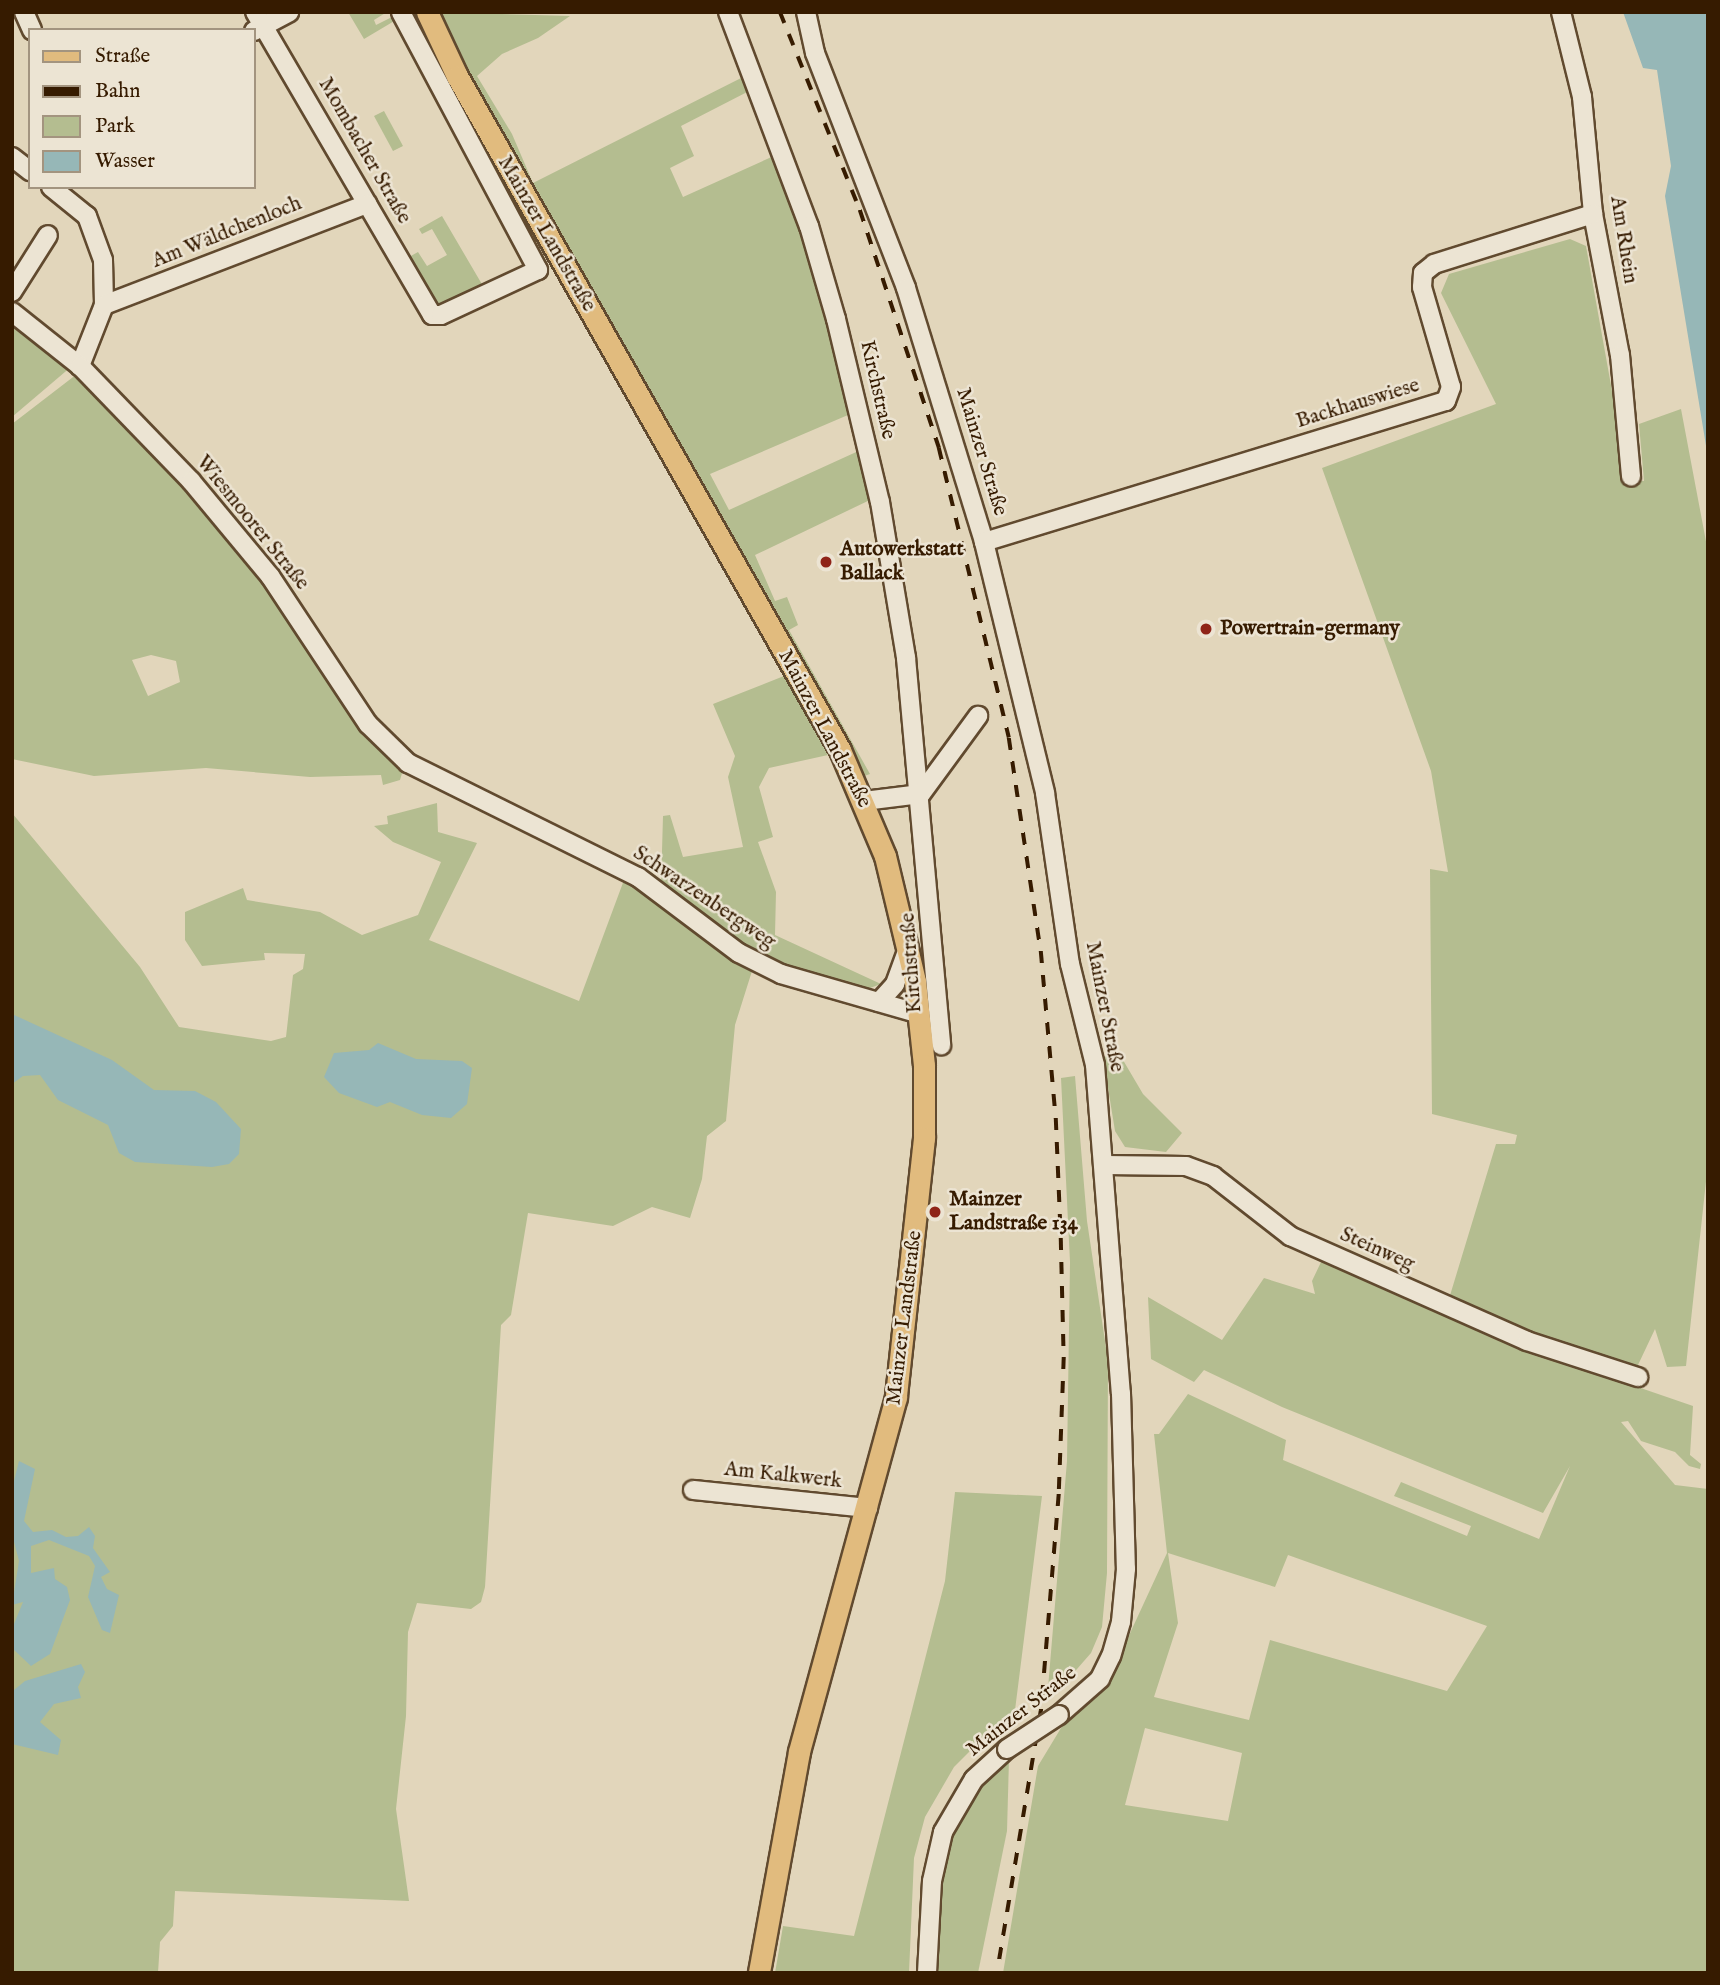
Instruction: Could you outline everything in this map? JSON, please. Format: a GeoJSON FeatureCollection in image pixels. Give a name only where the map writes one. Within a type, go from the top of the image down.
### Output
{"type":"FeatureCollection","features":[{"type":"Feature","properties":{"kind":"main road","name":"Mainzer Landstraße"},"geometry":{"type":"LineString","coordinates":[[427,12],[457,76],[864,801],[909,945],[920,1014],[924,1105],[919,1211],[896,1397],[868,1508],[799,1752],[759,1973]]}},
{"type":"Feature","properties":{"kind":"street"},"geometry":{"type":"LineString","coordinates":[[24,12],[31,28]]}},
{"type":"Feature","properties":{"kind":"street"},"geometry":{"type":"LineString","coordinates":[[257,23],[289,12]]}},
{"type":"Feature","properties":{"kind":"street","name":"Mombacher Straße"},"geometry":{"type":"LineString","coordinates":[[257,23],[432,314],[441,315],[538,270],[401,12]]}},
{"type":"Feature","properties":{"kind":"street","name":"Kirchstraße"},"geometry":{"type":"LineString","coordinates":[[728,12],[808,226],[839,332],[898,597],[921,794],[941,1045]]}},
{"type":"Feature","properties":{"kind":"street","name":"Mainzer Straße"},"geometry":{"type":"LineString","coordinates":[[806,12],[815,52],[906,288],[984,541],[1045,793],[1070,964],[1095,1065],[1121,1393],[1126,1569],[1121,1622],[1100,1679],[1059,1715],[1007,1749],[974,1779],[943,1832],[932,1881],[927,1973]]}},
{"type":"Feature","properties":{"kind":"street","name":"Am Rhein"},"geometry":{"type":"LineString","coordinates":[[1561,12],[1583,97],[1593,214],[1620,355],[1631,477]]}},
{"type":"Feature","properties":{"kind":"street"},"geometry":{"type":"LineString","coordinates":[[12,157],[28,169]]}},
{"type":"Feature","properties":{"kind":"street"},"geometry":{"type":"LineString","coordinates":[[53,189],[87,216],[96,234],[104,270],[104,305],[80,366]]}},
{"type":"Feature","properties":{"kind":"street","name":"Am Wäldchenloch"},"geometry":{"type":"LineString","coordinates":[[104,305],[368,204]]}},
{"type":"Feature","properties":{"kind":"street","name":"Backhauswiese"},"geometry":{"type":"LineString","coordinates":[[984,541],[1446,401],[1451,387],[1422,287],[1423,273],[1434,264],[1593,214]]}},
{"type":"Feature","properties":{"kind":"street"},"geometry":{"type":"LineString","coordinates":[[12,292],[48,235]]}},
{"type":"Feature","properties":{"kind":"street","name":"Wiesmoorer Straße"},"geometry":{"type":"LineString","coordinates":[[12,312],[80,366],[148,435],[241,539],[373,730],[408,763],[435,779]]}},
{"type":"Feature","properties":{"kind":"street"},"geometry":{"type":"LineString","coordinates":[[864,801],[921,794],[978,716]]}},
{"type":"Feature","properties":{"kind":"street","name":"Schwarzenbergweg"},"geometry":{"type":"LineString","coordinates":[[435,779],[638,877],[738,953],[780,974],[920,1014]]}},
{"type":"Feature","properties":{"kind":"street"},"geometry":{"type":"LineString","coordinates":[[879,1002],[895,984],[909,945]]}},
{"type":"Feature","properties":{"kind":"street","name":"Steinweg"},"geometry":{"type":"LineString","coordinates":[[1105,1165],[1186,1166],[1213,1176],[1290,1236],[1527,1341],[1638,1377]]}},
{"type":"Feature","properties":{"kind":"street","name":"Am Kalkwerk"},"geometry":{"type":"LineString","coordinates":[[693,1490],[868,1508]]}},
{"type":"Feature","properties":{"kind":"green space"},"geometry":{"type":"Polygon","coordinates":[[[348,12],[387,12],[374,20],[376,25],[394,16],[396,20],[364,39],[348,12]]]}},
{"type":"Feature","properties":{"kind":"green space"},"geometry":{"type":"Polygon","coordinates":[[[433,12],[570,16],[538,38],[502,54],[477,76],[512,134],[533,183],[751,73],[753,89],[681,126],[694,156],[670,168],[683,197],[776,155],[806,231],[855,412],[710,474],[729,510],[865,448],[872,499],[755,555],[775,601],[787,597],[798,625],[789,630],[870,774],[861,777],[433,12]]]}},
{"type":"Feature","properties":{"kind":"green space"},"geometry":{"type":"Polygon","coordinates":[[[384,111],[403,146],[393,151],[374,116],[384,111]]]}},
{"type":"Feature","properties":{"kind":"green space"},"geometry":{"type":"Polygon","coordinates":[[[442,216],[483,286],[437,306],[409,257],[418,252],[427,266],[447,255],[432,229],[422,234],[419,229],[442,216]]]}},
{"type":"Feature","properties":{"kind":"green space"},"geometry":{"type":"Polygon","coordinates":[[[1570,239],[1586,246],[1628,480],[1644,481],[1639,424],[1681,409],[1708,552],[1708,1163],[1686,1366],[1667,1367],[1655,1329],[1629,1384],[1693,1406],[1690,1455],[1701,1464],[1700,1469],[1689,1466],[1675,1452],[1641,1441],[1628,1421],[1621,1422],[1675,1485],[1708,1489],[1708,1973],[1003,1973],[1038,1766],[1061,1728],[1108,1681],[1167,1553],[1154,1434],[1159,1434],[1188,1394],[1286,1440],[1283,1460],[1467,1536],[1471,1526],[1394,1496],[1401,1482],[1539,1539],[1570,1466],[1543,1513],[1282,1407],[1204,1370],[1194,1382],[1151,1359],[1148,1297],[1222,1340],[1264,1278],[1315,1294],[1312,1281],[1322,1260],[1366,1280],[1448,1302],[1496,1144],[1515,1144],[1517,1135],[1432,1114],[1430,869],[1448,872],[1431,771],[1322,468],[1496,404],[1441,293],[1449,274],[1570,239]],[[1168,1553],[1178,1623],[1154,1697],[1249,1720],[1270,1640],[1447,1691],[1487,1626],[1288,1555],[1275,1587],[1168,1553]],[[1145,1728],[1125,1805],[1228,1821],[1242,1753],[1145,1728]]]}},
{"type":"Feature","properties":{"kind":"green space"},"geometry":{"type":"Polygon","coordinates":[[[12,320],[72,366],[12,417],[12,320]]]}},
{"type":"Feature","properties":{"kind":"green space"},"geometry":{"type":"Polygon","coordinates":[[[77,374],[197,492],[403,770],[400,780],[383,785],[381,775],[310,777],[206,768],[94,776],[12,759],[12,424],[77,374]],[[151,655],[132,660],[148,696],[180,682],[176,661],[151,655]]]}},
{"type":"Feature","properties":{"kind":"green space"},"geometry":{"type":"Polygon","coordinates":[[[784,676],[828,755],[769,768],[759,787],[773,837],[758,842],[776,892],[775,935],[881,984],[870,988],[853,988],[768,961],[724,936],[661,886],[663,816],[670,815],[683,857],[743,847],[728,777],[735,756],[713,704],[784,676]]]}},
{"type":"Feature","properties":{"kind":"green space"},"geometry":{"type":"Polygon","coordinates":[[[437,803],[438,832],[477,843],[429,940],[579,1001],[624,880],[752,971],[735,1025],[726,1121],[707,1136],[702,1179],[690,1218],[652,1207],[613,1226],[528,1213],[511,1315],[501,1325],[485,1587],[481,1602],[471,1609],[417,1603],[408,1632],[406,1716],[396,1809],[409,1901],[175,1891],[173,1926],[160,1942],[158,1973],[12,1973],[12,813],[140,967],[179,1027],[271,1041],[286,1037],[293,975],[303,969],[305,954],[264,953],[265,960],[202,966],[185,940],[185,912],[243,888],[247,900],[320,912],[362,935],[418,915],[441,862],[393,842],[374,826],[388,824],[387,816],[437,803]]]}},
{"type":"Feature","properties":{"kind":"green space"},"geometry":{"type":"Polygon","coordinates":[[[1120,1055],[1143,1094],[1182,1133],[1166,1152],[1125,1147],[1115,1131],[1103,1057],[1120,1055]]]}},
{"type":"Feature","properties":{"kind":"green space"},"geometry":{"type":"Polygon","coordinates":[[[1075,1076],[1087,1221],[1108,1361],[1107,1573],[1102,1627],[1091,1653],[1070,1677],[1048,1688],[1067,1461],[1070,1262],[1061,1078],[1075,1076]]]}},
{"type":"Feature","properties":{"kind":"green space"},"geometry":{"type":"Polygon","coordinates":[[[955,1492],[1042,1496],[1014,1718],[983,1738],[954,1767],[925,1817],[914,1858],[909,1973],[775,1973],[783,1926],[854,1936],[945,1581],[955,1492]]]}},
{"type":"Feature","properties":{"kind":"green space"},"geometry":{"type":"Polygon","coordinates":[[[1009,1759],[1007,1831],[978,1973],[933,1973],[941,1871],[948,1840],[984,1778],[1009,1759]]]}},
{"type":"Feature","properties":{"kind":"water"},"geometry":{"type":"Polygon","coordinates":[[[1623,12],[1708,12],[1708,458],[1665,196],[1671,166],[1657,70],[1643,68],[1623,12]]]}},
{"type":"Feature","properties":{"kind":"water"},"geometry":{"type":"Polygon","coordinates":[[[12,1014],[112,1060],[154,1090],[195,1091],[216,1102],[241,1129],[239,1154],[229,1164],[212,1167],[135,1162],[119,1153],[108,1125],[58,1100],[40,1075],[23,1076],[12,1084],[12,1014]]]}},
{"type":"Feature","properties":{"kind":"water"},"geometry":{"type":"Polygon","coordinates":[[[378,1043],[416,1059],[462,1061],[472,1068],[467,1104],[451,1118],[422,1115],[390,1102],[377,1107],[339,1093],[324,1077],[334,1053],[369,1050],[378,1043]]]}},
{"type":"Feature","properties":{"kind":"water"},"geometry":{"type":"Polygon","coordinates":[[[19,1461],[35,1469],[24,1521],[33,1532],[52,1530],[66,1537],[78,1536],[89,1527],[95,1536],[93,1548],[110,1572],[101,1577],[107,1589],[119,1595],[110,1633],[102,1630],[88,1597],[95,1566],[89,1556],[49,1540],[31,1546],[31,1573],[54,1568],[55,1579],[67,1587],[70,1600],[50,1654],[31,1666],[12,1648],[12,1629],[23,1602],[12,1605],[19,1561],[12,1534],[12,1489],[19,1461]]]}},
{"type":"Feature","properties":{"kind":"water"},"geometry":{"type":"Polygon","coordinates":[[[81,1664],[85,1672],[78,1687],[81,1698],[54,1704],[40,1722],[61,1740],[58,1755],[12,1744],[14,1690],[25,1681],[81,1664]]]}},
{"type":"Feature","properties":{"kind":"railway"},"geometry":{"type":"LineString","coordinates":[[780,12],[860,210],[939,448],[1009,738],[1041,951],[1056,1118],[1061,1238],[1064,1357],[1059,1494],[1041,1711],[997,1973]]}},
{"type":"Feature","properties":{"kind":"place","name":"Autowerkstatt Ballack"},"geometry":{"type":"Point","coordinates":[826,562]}},
{"type":"Feature","properties":{"kind":"place","name":"Powertrain-germany"},"geometry":{"type":"Point","coordinates":[1206,629]}},
{"type":"Feature","properties":{"kind":"place","name":"Mainzer Landstraße 134"},"geometry":{"type":"Point","coordinates":[935,1212]}}]}
